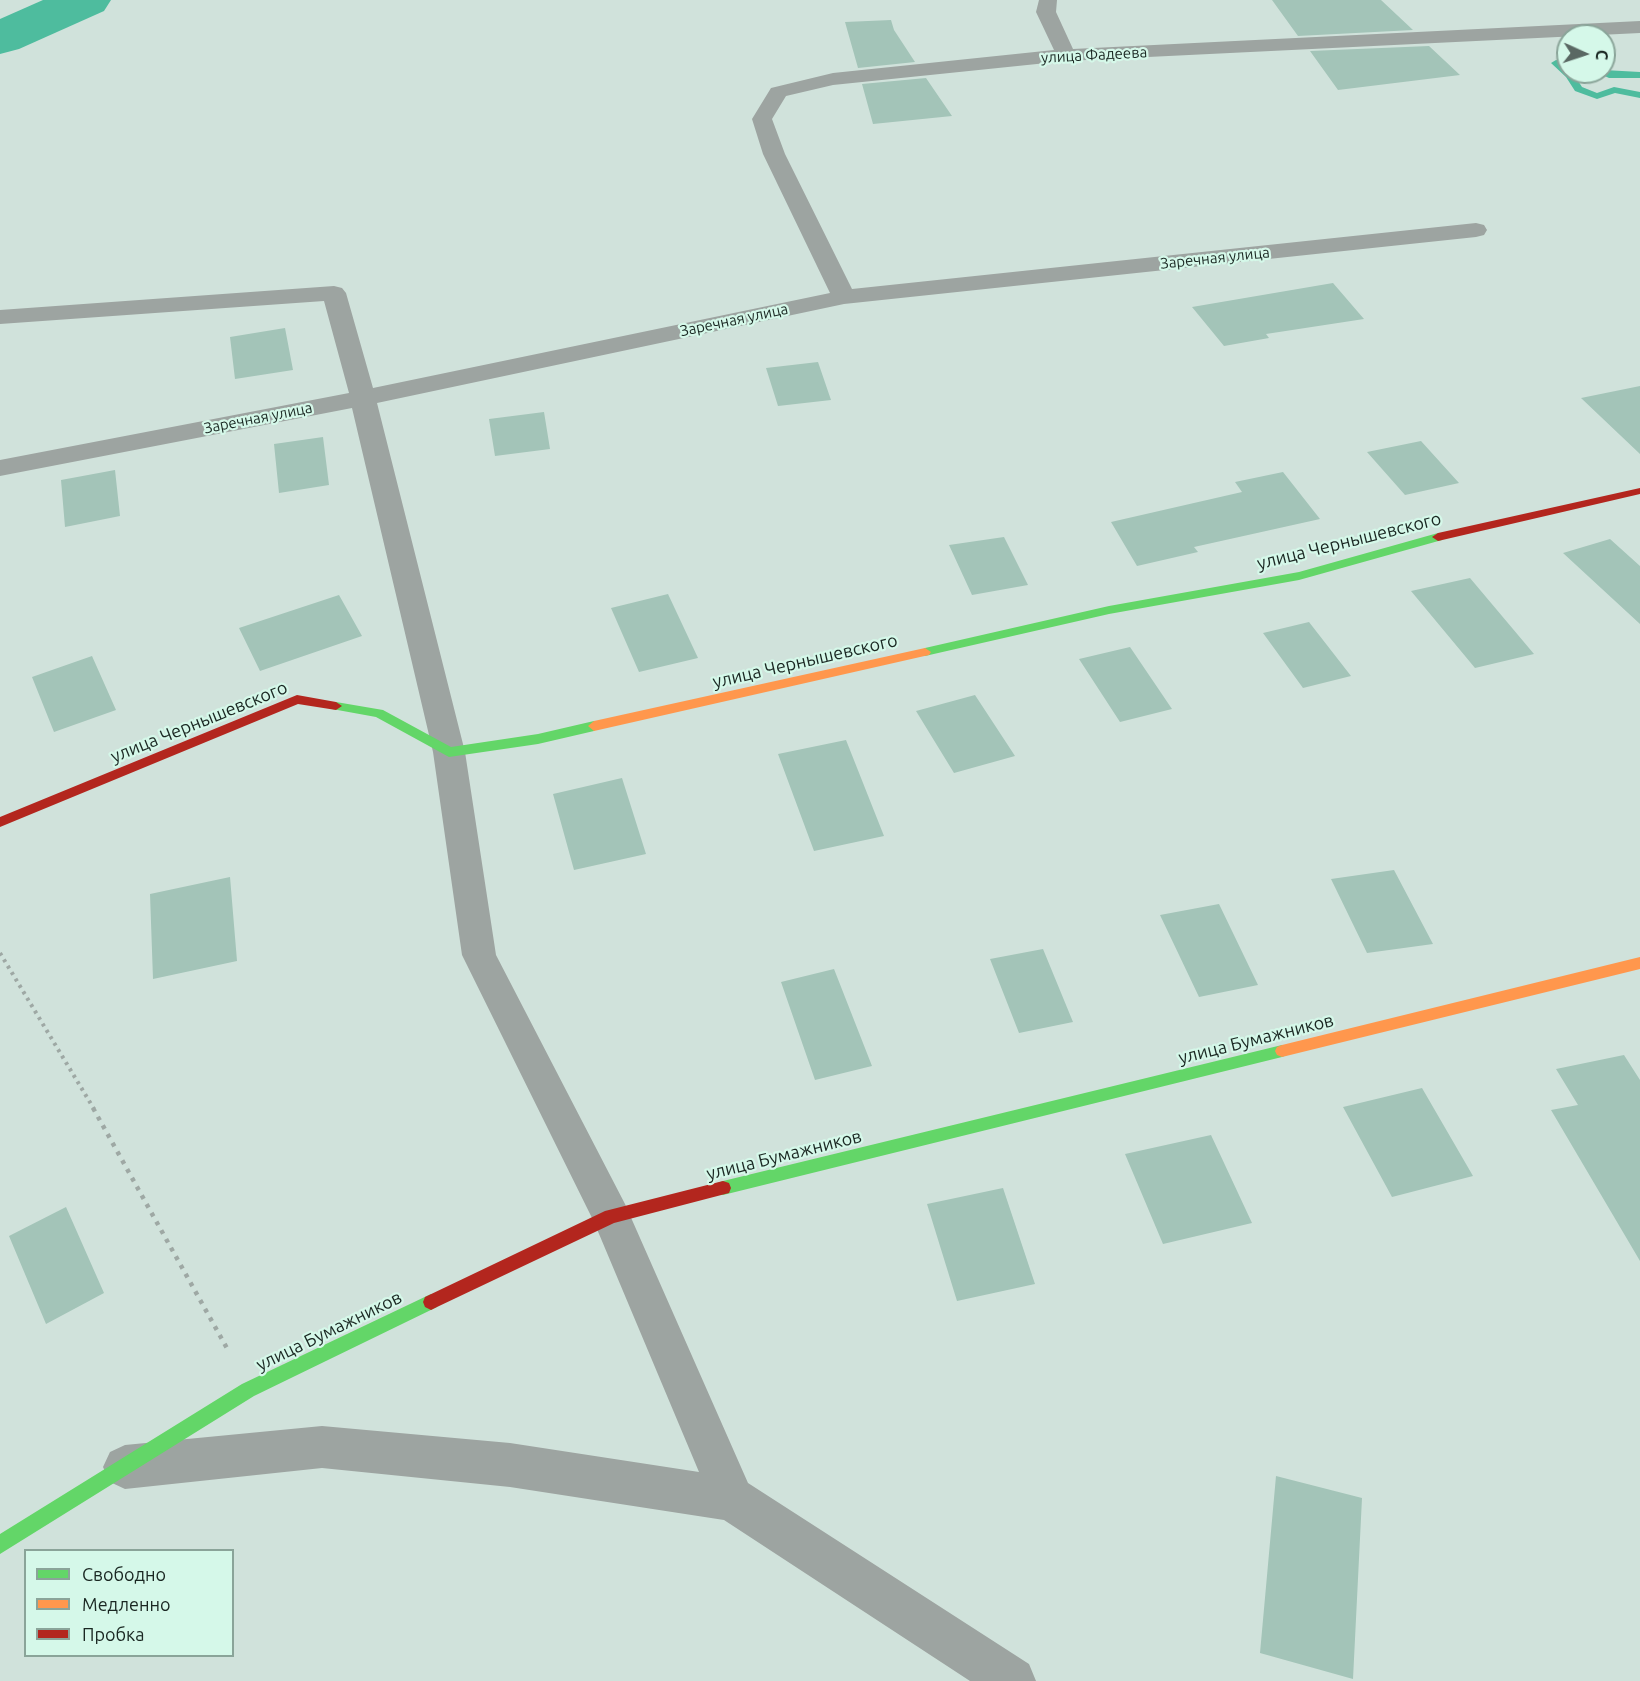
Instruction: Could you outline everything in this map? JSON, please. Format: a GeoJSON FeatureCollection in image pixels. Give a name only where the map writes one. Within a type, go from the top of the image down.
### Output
{"type":"FeatureCollection","features":[{"type":"Feature","properties":{"kind":"street"},"geometry":{"type":"LineString","coordinates":[[1048,0],[1046,12],[1066,55]]}},
{"type":"Feature","properties":{"kind":"street","name":"улица Фадеева"},"geometry":{"type":"LineString","coordinates":[[844,297],[774,154],[762,119],[778,92],[833,79],[1066,55],[1640,27]]}},
{"type":"Feature","properties":{"kind":"street","name":"Заречная улица"},"geometry":{"type":"LineString","coordinates":[[0,468],[363,398],[844,297],[1476,230]]}},
{"type":"Feature","properties":{"kind":"street"},"geometry":{"type":"LineString","coordinates":[[0,317],[334,293],[363,398],[449,752],[479,955],[610,1216],[732,1499]]}},
{"type":"Feature","properties":{"kind":"street","name":"улица Чернышевского"},"geometry":{"type":"LineString","coordinates":[[0,822],[297,699],[379,713],[449,752],[538,739],[1108,610],[1299,576],[1464,530],[1640,491]]}},
{"type":"Feature","properties":{"kind":"street","name":"улица Бумажников"},"geometry":{"type":"LineString","coordinates":[[0,1545],[248,1390],[610,1216],[1640,963]]}},
{"type":"Feature","properties":{"kind":"street"},"geometry":{"type":"LineString","coordinates":[[123,1468],[322,1447],[510,1465],[732,1499],[1012,1681]]}},
{"type":"Feature","properties":{"kind":"path"},"geometry":{"type":"LineString","coordinates":[[0,953],[117,1148],[216,1326],[248,1390]]}},
{"type":"Feature","properties":{"kind":"building"},"geometry":{"type":"Polygon","coordinates":[[[1272,0],[1381,0],[1413,30],[1298,36],[1272,0]]]}},
{"type":"Feature","properties":{"kind":"building"},"geometry":{"type":"Polygon","coordinates":[[[891,20],[894,30],[915,62],[858,68],[845,22],[891,20]]]}},
{"type":"Feature","properties":{"kind":"building"},"geometry":{"type":"Polygon","coordinates":[[[1429,46],[1460,75],[1338,90],[1310,51],[1429,46]]]}},
{"type":"Feature","properties":{"kind":"building"},"geometry":{"type":"Polygon","coordinates":[[[926,78],[952,116],[873,124],[862,84],[926,78]]]}},
{"type":"Feature","properties":{"kind":"building"},"geometry":{"type":"Polygon","coordinates":[[[1333,283],[1364,319],[1266,334],[1269,338],[1224,346],[1192,307],[1333,283]]]}},
{"type":"Feature","properties":{"kind":"building"},"geometry":{"type":"Polygon","coordinates":[[[285,328],[293,370],[235,379],[230,337],[285,328]]]}},
{"type":"Feature","properties":{"kind":"building"},"geometry":{"type":"Polygon","coordinates":[[[818,362],[831,400],[778,406],[766,368],[818,362]]]}},
{"type":"Feature","properties":{"kind":"building"},"geometry":{"type":"Polygon","coordinates":[[[1640,386],[1640,454],[1581,398],[1640,386]]]}},
{"type":"Feature","properties":{"kind":"building"},"geometry":{"type":"Polygon","coordinates":[[[544,412],[550,449],[495,456],[489,419],[544,412]]]}},
{"type":"Feature","properties":{"kind":"building"},"geometry":{"type":"Polygon","coordinates":[[[323,437],[329,485],[279,493],[274,444],[323,437]]]}},
{"type":"Feature","properties":{"kind":"building"},"geometry":{"type":"Polygon","coordinates":[[[1421,441],[1459,483],[1405,495],[1367,452],[1421,441]]]}},
{"type":"Feature","properties":{"kind":"building"},"geometry":{"type":"Polygon","coordinates":[[[115,470],[120,516],[65,527],[61,480],[115,470]]]}},
{"type":"Feature","properties":{"kind":"building"},"geometry":{"type":"Polygon","coordinates":[[[1283,472],[1320,519],[1194,547],[1198,552],[1137,566],[1111,522],[1242,492],[1235,482],[1283,472]]]}},
{"type":"Feature","properties":{"kind":"building"},"geometry":{"type":"Polygon","coordinates":[[[1004,537],[1028,585],[972,595],[949,545],[1004,537]]]}},
{"type":"Feature","properties":{"kind":"building"},"geometry":{"type":"Polygon","coordinates":[[[1610,539],[1640,566],[1640,624],[1563,553],[1610,539]]]}},
{"type":"Feature","properties":{"kind":"building"},"geometry":{"type":"Polygon","coordinates":[[[1470,578],[1534,654],[1475,668],[1411,591],[1470,578]]]}},
{"type":"Feature","properties":{"kind":"building"},"geometry":{"type":"Polygon","coordinates":[[[668,594],[698,658],[639,672],[611,608],[668,594]]]}},
{"type":"Feature","properties":{"kind":"building"},"geometry":{"type":"Polygon","coordinates":[[[339,595],[362,636],[260,671],[239,628],[339,595]]]}},
{"type":"Feature","properties":{"kind":"building"},"geometry":{"type":"Polygon","coordinates":[[[1309,622],[1351,676],[1303,688],[1263,633],[1309,622]]]}},
{"type":"Feature","properties":{"kind":"building"},"geometry":{"type":"Polygon","coordinates":[[[1130,647],[1172,709],[1120,722],[1079,659],[1130,647]]]}},
{"type":"Feature","properties":{"kind":"building"},"geometry":{"type":"Polygon","coordinates":[[[92,656],[116,710],[54,732],[32,677],[92,656]]]}},
{"type":"Feature","properties":{"kind":"building"},"geometry":{"type":"Polygon","coordinates":[[[975,695],[1015,756],[954,773],[916,711],[975,695]]]}},
{"type":"Feature","properties":{"kind":"building"},"geometry":{"type":"Polygon","coordinates":[[[846,740],[884,836],[814,851],[778,754],[846,740]]]}},
{"type":"Feature","properties":{"kind":"building"},"geometry":{"type":"Polygon","coordinates":[[[622,778],[646,854],[574,870],[553,794],[622,778]]]}},
{"type":"Feature","properties":{"kind":"building"},"geometry":{"type":"Polygon","coordinates":[[[1394,870],[1433,944],[1367,953],[1331,879],[1394,870]]]}},
{"type":"Feature","properties":{"kind":"building"},"geometry":{"type":"Polygon","coordinates":[[[230,877],[237,961],[153,979],[150,894],[230,877]]]}},
{"type":"Feature","properties":{"kind":"building"},"geometry":{"type":"Polygon","coordinates":[[[1219,904],[1258,985],[1199,997],[1160,915],[1219,904]]]}},
{"type":"Feature","properties":{"kind":"building"},"geometry":{"type":"Polygon","coordinates":[[[1043,949],[1073,1022],[1019,1033],[990,959],[1043,949]]]}},
{"type":"Feature","properties":{"kind":"building"},"geometry":{"type":"Polygon","coordinates":[[[834,969],[872,1066],[815,1080],[781,982],[834,969]]]}},
{"type":"Feature","properties":{"kind":"building"},"geometry":{"type":"Polygon","coordinates":[[[1624,1055],[1640,1080],[1640,1261],[1551,1110],[1578,1105],[1556,1069],[1624,1055]]]}},
{"type":"Feature","properties":{"kind":"building"},"geometry":{"type":"Polygon","coordinates":[[[1422,1088],[1473,1176],[1392,1197],[1343,1107],[1422,1088]]]}},
{"type":"Feature","properties":{"kind":"building"},"geometry":{"type":"Polygon","coordinates":[[[1211,1135],[1252,1223],[1163,1244],[1125,1154],[1211,1135]]]}},
{"type":"Feature","properties":{"kind":"building"},"geometry":{"type":"Polygon","coordinates":[[[1003,1188],[1035,1284],[957,1301],[927,1204],[1003,1188]]]}},
{"type":"Feature","properties":{"kind":"building"},"geometry":{"type":"Polygon","coordinates":[[[66,1207],[104,1293],[46,1324],[9,1236],[66,1207]]]}},
{"type":"Feature","properties":{"kind":"building"},"geometry":{"type":"Polygon","coordinates":[[[1276,1476],[1362,1498],[1353,1679],[1260,1653],[1276,1476]]]}},
{"type":"Feature","properties":{"kind":"waterway"},"geometry":{"type":"LineString","coordinates":[[0,38],[86,0]]}},
{"type":"Feature","properties":{"kind":"waterway"},"geometry":{"type":"LineString","coordinates":[[1616,75],[1640,75]]}},
{"type":"Feature","properties":{"kind":"waterway"},"geometry":{"type":"LineString","coordinates":[[1575,84],[1578,89],[1597,96],[1614,90],[1640,95]]}},
{"type":"Feature","properties":{"kind":"traffic: fast"},"geometry":{"type":"LineString","coordinates":[[925,652],[1109,610],[1299,576],[1438,537]]}},
{"type":"Feature","properties":{"kind":"traffic: fast"},"geometry":{"type":"LineString","coordinates":[[336,706],[379,713],[449,752],[538,739],[594,726]]}},
{"type":"Feature","properties":{"kind":"traffic: fast"},"geometry":{"type":"LineString","coordinates":[[723,1188],[1282,1051]]}},
{"type":"Feature","properties":{"kind":"traffic: fast"},"geometry":{"type":"LineString","coordinates":[[0,1545],[248,1390],[431,1302]]}},
{"type":"Feature","properties":{"kind":"traffic: slow"},"geometry":{"type":"LineString","coordinates":[[594,726],[925,652]]}},
{"type":"Feature","properties":{"kind":"traffic: slow"},"geometry":{"type":"LineString","coordinates":[[1282,1051],[1640,963]]}},
{"type":"Feature","properties":{"kind":"traffic: jam"},"geometry":{"type":"LineString","coordinates":[[1438,537],[1640,491]]}},
{"type":"Feature","properties":{"kind":"traffic: jam"},"geometry":{"type":"LineString","coordinates":[[0,822],[297,699],[336,706]]}},
{"type":"Feature","properties":{"kind":"traffic: jam"},"geometry":{"type":"LineString","coordinates":[[431,1302],[611,1216],[723,1188]]}}]}
